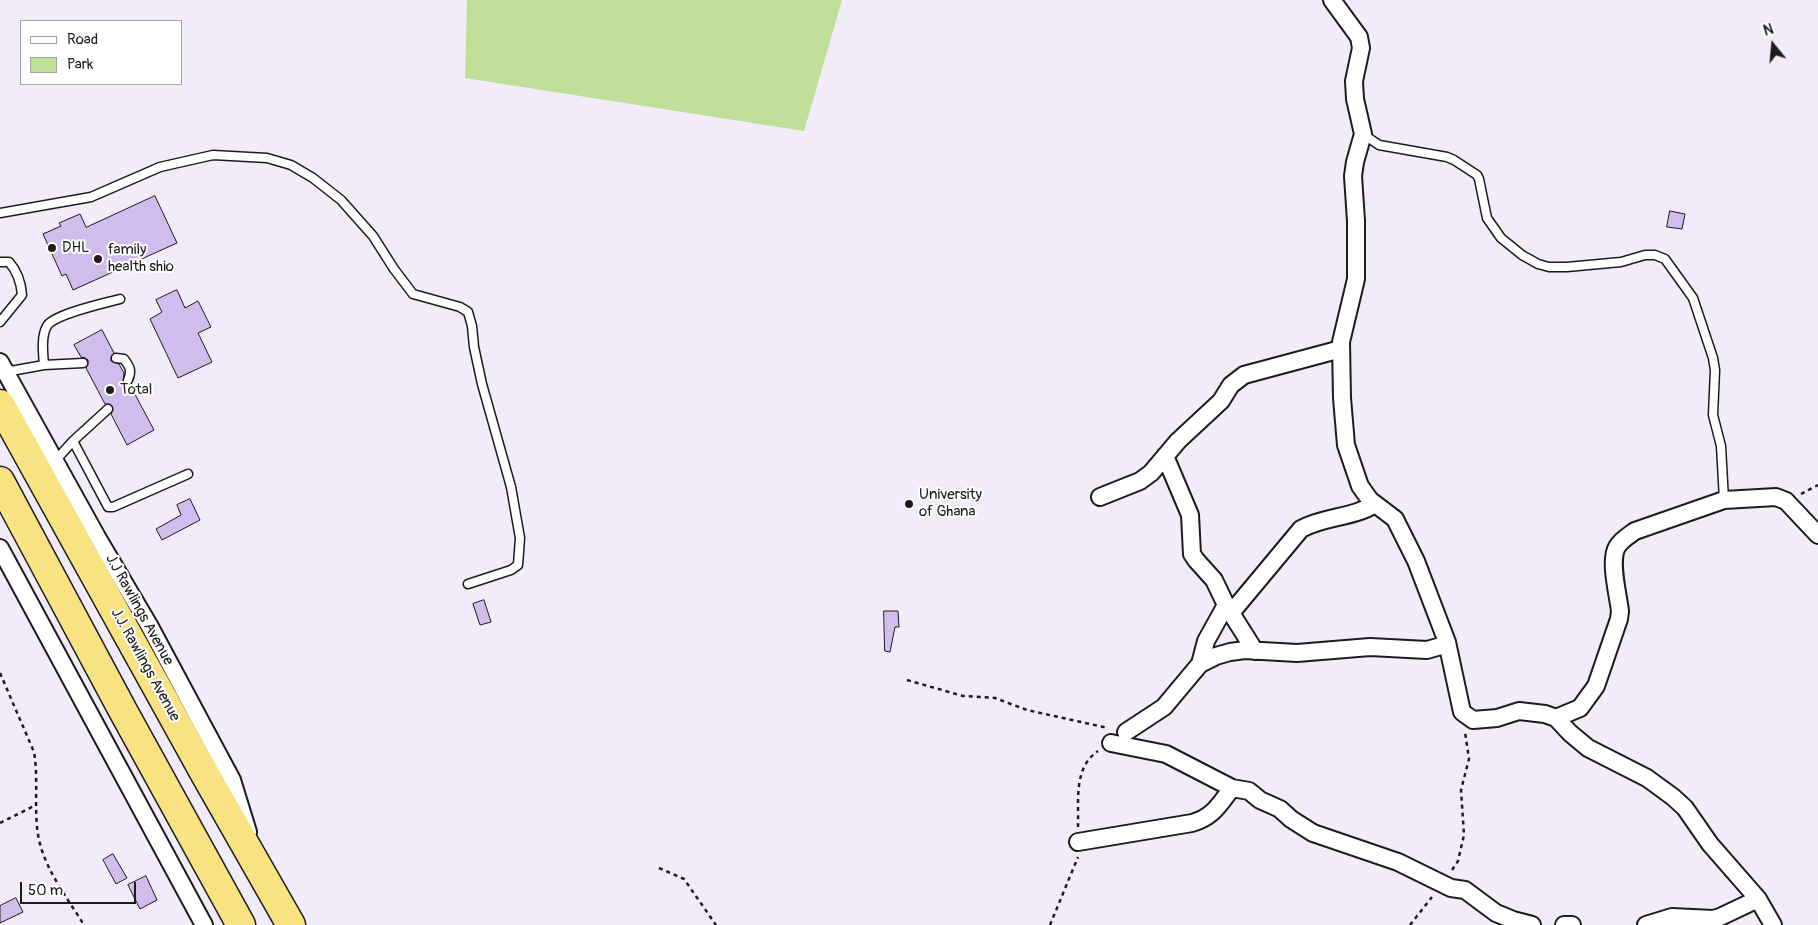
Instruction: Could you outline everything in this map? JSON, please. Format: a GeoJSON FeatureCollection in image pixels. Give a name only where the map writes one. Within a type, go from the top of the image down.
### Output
{"type":"FeatureCollection","features":[{"type":"Feature","properties":{"kind":"highway","name":"J.J. Rawlings Avenue"},"geometry":{"type":"LineString","coordinates":[[0,404],[206,776],[292,925]]}},
{"type":"Feature","properties":{"kind":"highway"},"geometry":{"type":"LineString","coordinates":[[0,481],[122,709],[241,925]]}},
{"type":"Feature","properties":{"kind":"street"},"geometry":{"type":"LineString","coordinates":[[1332,0],[1359,37],[1361,48],[1354,81],[1354,90],[1363,134],[1353,176],[1356,220],[1356,279],[1343,331],[1342,349],[1342,398],[1346,445],[1364,494],[1390,514],[1400,526],[1435,608],[1447,642],[1462,712],[1473,720],[1497,718],[1519,711],[1556,718],[1580,708],[1599,680],[1620,618],[1614,559],[1616,548],[1635,531],[1724,500],[1776,497],[1786,501],[1818,535]]}},
{"type":"Feature","properties":{"kind":"street"},"geometry":{"type":"LineString","coordinates":[[1100,497],[1140,481],[1151,473],[1183,436],[1217,405],[1230,385],[1237,379],[1244,375],[1342,349]]}},
{"type":"Feature","properties":{"kind":"street","name":"J.J Rawlings Avenue"},"geometry":{"type":"LineString","coordinates":[[2,367],[97,537],[149,625],[232,780],[259,867]]}},
{"type":"Feature","properties":{"kind":"street"},"geometry":{"type":"LineString","coordinates":[[1165,456],[1190,515],[1192,554],[1214,580],[1228,609],[1255,651]]}},
{"type":"Feature","properties":{"kind":"street"},"geometry":{"type":"LineString","coordinates":[[1200,664],[1206,642],[1228,609],[1301,529],[1315,523],[1366,510],[1375,504]]}},
{"type":"Feature","properties":{"kind":"street"},"geometry":{"type":"LineString","coordinates":[[0,548],[204,925]]}},
{"type":"Feature","properties":{"kind":"street"},"geometry":{"type":"LineString","coordinates":[[1126,732],[1164,707],[1200,664],[1230,652],[1297,653],[1370,647],[1426,650],[1441,646],[1447,642]]}},
{"type":"Feature","properties":{"kind":"street"},"geometry":{"type":"LineString","coordinates":[[1556,718],[1588,748],[1647,778],[1686,808],[1710,844],[1758,899],[1773,925]]}},
{"type":"Feature","properties":{"kind":"street"},"geometry":{"type":"LineString","coordinates":[[1111,743],[1166,754],[1232,788],[1249,791],[1260,800],[1283,811],[1291,819],[1313,833],[1398,862],[1451,888],[1465,890],[1496,913],[1532,925]]}},
{"type":"Feature","properties":{"kind":"street"},"geometry":{"type":"LineString","coordinates":[[1078,842],[1192,824],[1212,814],[1232,788]]}},
{"type":"Feature","properties":{"kind":"street"},"geometry":{"type":"LineString","coordinates":[[1646,925],[1672,917],[1720,918],[1758,899]]}},
{"type":"Feature","properties":{"kind":"street"},"geometry":{"type":"LineString","coordinates":[[1564,925],[1572,925]]}},
{"type":"Feature","properties":{"kind":"lane"},"geometry":{"type":"LineString","coordinates":[[1363,134],[1379,144],[1447,157],[1477,175],[1482,185],[1487,218],[1493,228],[1501,238],[1522,255],[1538,264],[1549,267],[1567,267],[1621,262],[1645,255],[1655,255],[1665,259],[1694,298],[1713,358],[1713,415],[1721,446],[1724,500]]}},
{"type":"Feature","properties":{"kind":"lane"},"geometry":{"type":"LineString","coordinates":[[0,212],[91,197],[160,167],[214,155],[267,158],[291,165],[313,178],[341,200],[373,236],[394,270],[413,294],[460,307],[468,312],[482,384],[511,487],[520,538],[518,565],[511,570],[468,584]]}},
{"type":"Feature","properties":{"kind":"lane"},"geometry":{"type":"LineString","coordinates":[[0,262],[9,262],[16,269],[22,295],[0,322]]}},
{"type":"Feature","properties":{"kind":"lane"},"geometry":{"type":"LineString","coordinates":[[44,365],[43,343],[47,326],[57,318],[120,299]]}},
{"type":"Feature","properties":{"kind":"lane"},"geometry":{"type":"LineString","coordinates":[[116,358],[124,359],[129,366],[131,373],[128,380]]}},
{"type":"Feature","properties":{"kind":"lane"},"geometry":{"type":"LineString","coordinates":[[2,367],[84,363]]}},
{"type":"Feature","properties":{"kind":"lane"},"geometry":{"type":"LineString","coordinates":[[55,461],[73,441],[108,409]]}},
{"type":"Feature","properties":{"kind":"lane"},"geometry":{"type":"LineString","coordinates":[[73,441],[108,507],[113,507],[188,474]]}},
{"type":"Feature","properties":{"kind":"path"},"geometry":{"type":"LineString","coordinates":[[0,673],[34,752],[36,805],[39,839],[43,854],[84,925]]}},
{"type":"Feature","properties":{"kind":"path"},"geometry":{"type":"LineString","coordinates":[[907,680],[962,696],[995,698],[1027,710],[1126,732]]}},
{"type":"Feature","properties":{"kind":"path"},"geometry":{"type":"LineString","coordinates":[[1448,876],[1458,861],[1464,835],[1461,790],[1469,760],[1465,731]]}},
{"type":"Feature","properties":{"kind":"path"},"geometry":{"type":"LineString","coordinates":[[1050,925],[1078,856],[1079,779],[1088,760],[1111,743]]}},
{"type":"Feature","properties":{"kind":"path"},"geometry":{"type":"LineString","coordinates":[[0,823],[36,805]]}},
{"type":"Feature","properties":{"kind":"path"},"geometry":{"type":"LineString","coordinates":[[659,868],[684,879],[716,925]]}},
{"type":"Feature","properties":{"kind":"path"},"geometry":{"type":"LineString","coordinates":[[1410,925],[1437,890]]}},
{"type":"Feature","properties":{"kind":"shaded area","name":"University of Ghana"},"geometry":{"type":"Polygon","coordinates":[[[0,0],[1818,0],[1818,925],[0,925],[0,0]]]}},
{"type":"Feature","properties":{"kind":"green space"},"geometry":{"type":"Polygon","coordinates":[[[467,0],[842,0],[804,131],[465,78],[467,0]]]}},
{"type":"Feature","properties":{"kind":"building","name":"family health shio"},"geometry":{"type":"Polygon","coordinates":[[[155,196],[177,243],[73,290],[66,274],[62,276],[43,234],[61,226],[59,223],[80,214],[86,227],[155,196]]]}},
{"type":"Feature","properties":{"kind":"building"},"geometry":{"type":"Polygon","coordinates":[[[1670,211],[1685,214],[1682,229],[1667,227],[1670,211]]]}},
{"type":"Feature","properties":{"kind":"building"},"geometry":{"type":"Polygon","coordinates":[[[177,290],[185,308],[198,301],[211,327],[198,333],[212,362],[178,378],[150,319],[162,312],[156,300],[177,290]]]}},
{"type":"Feature","properties":{"kind":"building"},"geometry":{"type":"Polygon","coordinates":[[[102,330],[114,353],[111,361],[119,364],[124,373],[123,383],[130,385],[154,430],[127,445],[111,414],[112,406],[105,404],[86,368],[88,360],[81,357],[74,345],[102,330]]]}},
{"type":"Feature","properties":{"kind":"building"},"geometry":{"type":"Polygon","coordinates":[[[190,499],[200,520],[162,540],[156,529],[181,515],[177,505],[190,499]]]}},
{"type":"Feature","properties":{"kind":"building"},"geometry":{"type":"Polygon","coordinates":[[[484,600],[491,622],[480,625],[473,604],[484,600]]]}},
{"type":"Feature","properties":{"kind":"building"},"geometry":{"type":"Polygon","coordinates":[[[884,611],[898,611],[899,627],[895,627],[890,652],[885,651],[884,611]]]}},
{"type":"Feature","properties":{"kind":"building"},"geometry":{"type":"Polygon","coordinates":[[[113,854],[127,878],[116,884],[103,860],[113,854]]]}},
{"type":"Feature","properties":{"kind":"building"},"geometry":{"type":"Polygon","coordinates":[[[146,876],[157,900],[140,909],[128,885],[146,876]]]}},
{"type":"Feature","properties":{"kind":"building"},"geometry":{"type":"Polygon","coordinates":[[[16,898],[23,912],[0,923],[0,906],[16,898]]]}},
{"type":"Feature","properties":{"kind":"place","name":"DHL"},"geometry":{"type":"Point","coordinates":[52,248]}},
{"type":"Feature","properties":{"kind":"place","name":"family health shio"},"geometry":{"type":"Point","coordinates":[98,259]}},
{"type":"Feature","properties":{"kind":"place","name":"Total"},"geometry":{"type":"Point","coordinates":[110,390]}},
{"type":"Feature","properties":{"kind":"place","name":"University of Ghana"},"geometry":{"type":"Point","coordinates":[909,504]}}]}
